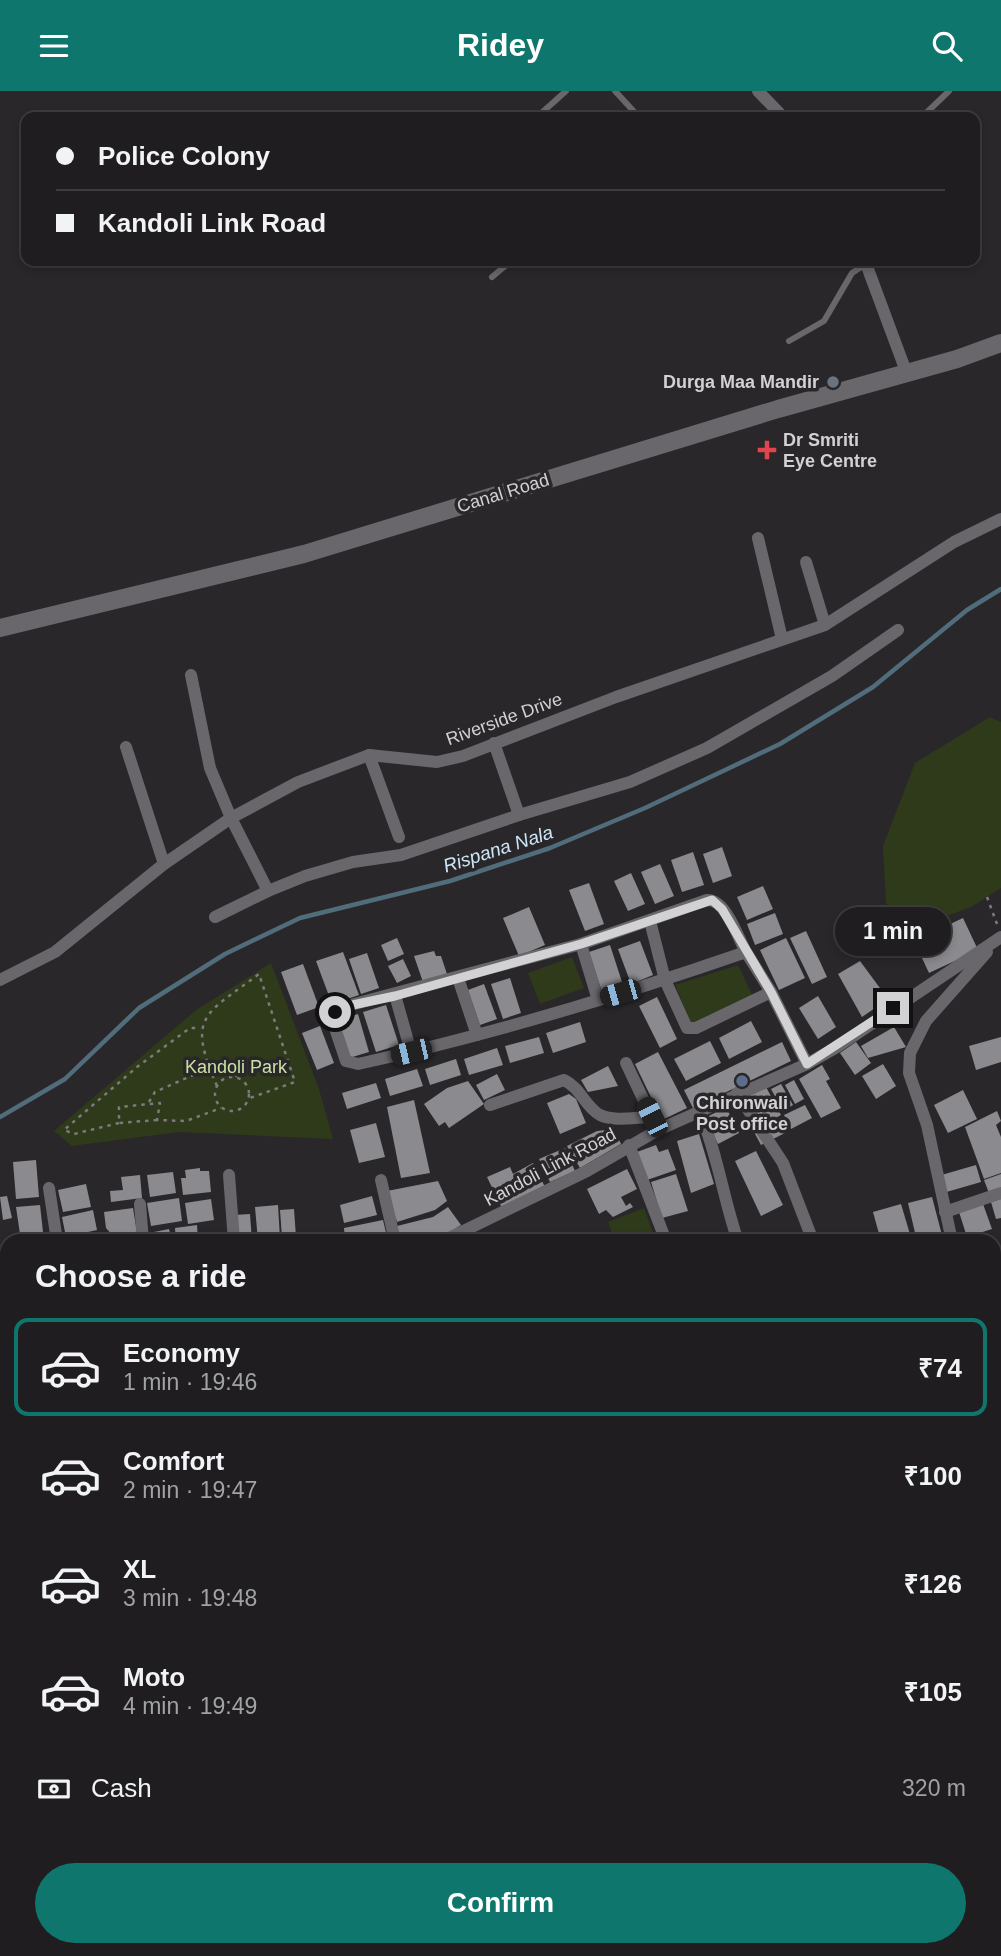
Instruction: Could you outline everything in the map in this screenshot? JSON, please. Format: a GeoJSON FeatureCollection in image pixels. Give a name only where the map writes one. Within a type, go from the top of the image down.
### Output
{"type":"FeatureCollection","features":[{"type":"Feature","properties":{"kind":"street"},"geometry":{"type":"LineString","coordinates":[[758,91],[778,112]]}},
{"type":"Feature","properties":{"kind":"street"},"geometry":{"type":"LineString","coordinates":[[867,266],[907,374]]}},
{"type":"Feature","properties":{"kind":"street","name":"Canal Road"},"geometry":{"type":"LineString","coordinates":[[0,628],[304,554],[778,409],[907,374],[1001,343]]}},
{"type":"Feature","properties":{"kind":"street","name":"Riverside Drive"},"geometry":{"type":"LineString","coordinates":[[0,980],[55,952],[164,864],[231,818],[298,782],[369,755],[436,762],[463,756],[825,625],[954,542],[1001,519]]}},
{"type":"Feature","properties":{"kind":"street"},"geometry":{"type":"LineString","coordinates":[[758,538],[782,639]]}},
{"type":"Feature","properties":{"kind":"street"},"geometry":{"type":"LineString","coordinates":[[806,562],[825,625]]}},
{"type":"Feature","properties":{"kind":"street"},"geometry":{"type":"LineString","coordinates":[[215,917],[268,891],[353,862],[401,855],[519,815],[630,782],[708,748],[832,675],[898,631]]}},
{"type":"Feature","properties":{"kind":"street"},"geometry":{"type":"LineString","coordinates":[[191,675],[210,768],[231,818],[268,891]]}},
{"type":"Feature","properties":{"kind":"street"},"geometry":{"type":"LineString","coordinates":[[494,743],[519,815]]}},
{"type":"Feature","properties":{"kind":"street"},"geometry":{"type":"LineString","coordinates":[[126,747],[164,864]]}},
{"type":"Feature","properties":{"kind":"street"},"geometry":{"type":"LineString","coordinates":[[369,755],[399,837]]}},
{"type":"Feature","properties":{"kind":"street"},"geometry":{"type":"LineString","coordinates":[[746,952],[665,980],[477,1035],[411,1052],[349,1063],[332,1019],[343,1007],[395,996],[581,944],[712,900],[722,909],[771,992],[807,1064]]}},
{"type":"Feature","properties":{"kind":"street"},"geometry":{"type":"LineString","coordinates":[[650,921],[665,980],[683,1023],[692,1029],[771,992]]}},
{"type":"Feature","properties":{"kind":"street"},"geometry":{"type":"LineString","coordinates":[[950,1234],[927,1125],[909,1073],[910,1053],[926,1021],[1001,936]]}},
{"type":"Feature","properties":{"kind":"street","name":"Kandoli Link Road"},"geometry":{"type":"LineString","coordinates":[[457,1234],[587,1171],[658,1130],[807,1064],[837,1047],[1001,936]]}},
{"type":"Feature","properties":{"kind":"street"},"geometry":{"type":"LineString","coordinates":[[581,944],[598,1000]]}},
{"type":"Feature","properties":{"kind":"street"},"geometry":{"type":"LineString","coordinates":[[458,978],[477,1035]]}},
{"type":"Feature","properties":{"kind":"street"},"geometry":{"type":"LineString","coordinates":[[395,996],[411,1052]]}},
{"type":"Feature","properties":{"kind":"street"},"geometry":{"type":"LineString","coordinates":[[626,1063],[658,1130]]}},
{"type":"Feature","properties":{"kind":"street"},"geometry":{"type":"LineString","coordinates":[[490,1105],[564,1080],[578,1088],[601,1115],[615,1118],[652,1117]]}},
{"type":"Feature","properties":{"kind":"street"},"geometry":{"type":"LineString","coordinates":[[737,1093],[783,1163],[810,1234]]}},
{"type":"Feature","properties":{"kind":"street"},"geometry":{"type":"LineString","coordinates":[[700,1113],[719,1163],[736,1234]]}},
{"type":"Feature","properties":{"kind":"street"},"geometry":{"type":"LineString","coordinates":[[629,1145],[663,1234]]}},
{"type":"Feature","properties":{"kind":"street"},"geometry":{"type":"LineString","coordinates":[[229,1175],[233,1234]]}},
{"type":"Feature","properties":{"kind":"street"},"geometry":{"type":"LineString","coordinates":[[381,1180],[393,1234]]}},
{"type":"Feature","properties":{"kind":"street"},"geometry":{"type":"LineString","coordinates":[[49,1188],[56,1234]]}},
{"type":"Feature","properties":{"kind":"street"},"geometry":{"type":"LineString","coordinates":[[945,1212],[1001,1193]]}},
{"type":"Feature","properties":{"kind":"street"},"geometry":{"type":"LineString","coordinates":[[140,1204],[142,1234]]}},
{"type":"Feature","properties":{"kind":"lane"},"geometry":{"type":"LineString","coordinates":[[543,112],[566,91]]}},
{"type":"Feature","properties":{"kind":"lane"},"geometry":{"type":"LineString","coordinates":[[615,91],[634,112]]}},
{"type":"Feature","properties":{"kind":"lane"},"geometry":{"type":"LineString","coordinates":[[927,112],[949,91]]}},
{"type":"Feature","properties":{"kind":"lane"},"geometry":{"type":"LineString","coordinates":[[492,277],[505,266]]}},
{"type":"Feature","properties":{"kind":"lane"},"geometry":{"type":"LineString","coordinates":[[789,341],[824,321],[852,273],[861,266]]}},
{"type":"Feature","properties":{"kind":"path"},"geometry":{"type":"LineString","coordinates":[[987,897],[1001,936]]}},
{"type":"Feature","properties":{"kind":"path"},"geometry":{"type":"LineString","coordinates":[[200,1028],[190,1028],[137,1067],[64,1130],[74,1134],[119,1123],[186,1121],[221,1108],[238,1111],[250,1098],[295,1082],[259,974],[207,1014],[200,1028],[216,1086],[215,1098],[221,1108]]}},
{"type":"Feature","properties":{"kind":"path"},"geometry":{"type":"LineString","coordinates":[[236,1077],[245,1056]]}},
{"type":"Feature","properties":{"kind":"path"},"geometry":{"type":"LineString","coordinates":[[149,1102],[155,1092],[209,1068]]}},
{"type":"Feature","properties":{"kind":"path"},"geometry":{"type":"LineString","coordinates":[[216,1086],[225,1078],[236,1077],[246,1083],[250,1098]]}},
{"type":"Feature","properties":{"kind":"path"},"geometry":{"type":"LineString","coordinates":[[119,1123],[119,1107],[149,1102],[160,1103],[157,1120]]}},
{"type":"Feature","properties":{"kind":"green space"},"geometry":{"type":"Polygon","coordinates":[[[990,717],[1001,722],[1001,888],[971,907],[902,933],[886,903],[883,846],[915,763],[990,717]]]}},
{"type":"Feature","properties":{"kind":"green space"},"geometry":{"type":"Polygon","coordinates":[[[572,957],[584,988],[540,1004],[528,973],[572,957]]]}},
{"type":"Feature","properties":{"kind":"green space","name":"Kandoli Park"},"geometry":{"type":"Polygon","coordinates":[[[271,963],[319,1089],[333,1139],[179,1132],[72,1146],[54,1131],[196,1010],[271,963]]]}},
{"type":"Feature","properties":{"kind":"green space"},"geometry":{"type":"Polygon","coordinates":[[[738,965],[752,995],[692,1025],[675,985],[738,965]]]}},
{"type":"Feature","properties":{"kind":"green space"},"geometry":{"type":"Polygon","coordinates":[[[644,1208],[653,1234],[612,1234],[608,1222],[644,1208]]]}},
{"type":"Feature","properties":{"kind":"building"},"geometry":{"type":"Polygon","coordinates":[[[722,847],[732,876],[713,883],[703,854],[722,847]]]}},
{"type":"Feature","properties":{"kind":"building"},"geometry":{"type":"Polygon","coordinates":[[[693,852],[704,885],[682,892],[671,860],[693,852]]]}},
{"type":"Feature","properties":{"kind":"building"},"geometry":{"type":"Polygon","coordinates":[[[660,864],[674,896],[655,904],[641,872],[660,864]]]}},
{"type":"Feature","properties":{"kind":"building"},"geometry":{"type":"Polygon","coordinates":[[[631,873],[645,904],[628,911],[614,881],[631,873]]]}},
{"type":"Feature","properties":{"kind":"building"},"geometry":{"type":"Polygon","coordinates":[[[589,883],[604,924],[585,931],[569,890],[589,883]]]}},
{"type":"Feature","properties":{"kind":"building"},"geometry":{"type":"Polygon","coordinates":[[[763,886],[773,909],[747,920],[737,897],[763,886]]]}},
{"type":"Feature","properties":{"kind":"building"},"geometry":{"type":"Polygon","coordinates":[[[529,907],[545,945],[519,956],[503,918],[529,907]]]}},
{"type":"Feature","properties":{"kind":"building"},"geometry":{"type":"Polygon","coordinates":[[[775,913],[783,934],[755,945],[747,924],[775,913]]]}},
{"type":"Feature","properties":{"kind":"building"},"geometry":{"type":"Polygon","coordinates":[[[963,918],[978,950],[929,973],[914,941],[963,918]]]}},
{"type":"Feature","properties":{"kind":"building"},"geometry":{"type":"Polygon","coordinates":[[[806,931],[827,977],[812,984],[790,938],[806,931]]]}},
{"type":"Feature","properties":{"kind":"building"},"geometry":{"type":"Polygon","coordinates":[[[397,938],[404,954],[388,961],[381,945],[397,938]]]}},
{"type":"Feature","properties":{"kind":"building"},"geometry":{"type":"Polygon","coordinates":[[[786,938],[805,978],[779,990],[760,950],[786,938]]]}},
{"type":"Feature","properties":{"kind":"building"},"geometry":{"type":"Polygon","coordinates":[[[640,941],[653,975],[631,984],[618,949],[640,941]]]}},
{"type":"Feature","properties":{"kind":"building"},"geometry":{"type":"Polygon","coordinates":[[[610,945],[623,985],[602,992],[589,952],[610,945]]]}},
{"type":"Feature","properties":{"kind":"building"},"geometry":{"type":"Polygon","coordinates":[[[434,951],[436,956],[441,956],[448,977],[424,985],[414,956],[434,951]]]}},
{"type":"Feature","properties":{"kind":"building"},"geometry":{"type":"Polygon","coordinates":[[[343,952],[359,995],[332,1004],[316,961],[343,952]]]}},
{"type":"Feature","properties":{"kind":"building"},"geometry":{"type":"Polygon","coordinates":[[[367,953],[379,988],[361,994],[349,959],[367,953]]]}},
{"type":"Feature","properties":{"kind":"building"},"geometry":{"type":"Polygon","coordinates":[[[403,959],[411,976],[397,983],[388,966],[403,959]]]}},
{"type":"Feature","properties":{"kind":"building"},"geometry":{"type":"Polygon","coordinates":[[[860,961],[888,999],[862,1017],[838,974],[860,961]]]}},
{"type":"Feature","properties":{"kind":"building"},"geometry":{"type":"Polygon","coordinates":[[[303,964],[319,1007],[297,1015],[281,972],[303,964]]]}},
{"type":"Feature","properties":{"kind":"building"},"geometry":{"type":"Polygon","coordinates":[[[510,978],[521,1013],[503,1019],[491,984],[510,978]]]}},
{"type":"Feature","properties":{"kind":"building"},"geometry":{"type":"Polygon","coordinates":[[[484,984],[497,1019],[480,1025],[468,990],[484,984]]]}},
{"type":"Feature","properties":{"kind":"building"},"geometry":{"type":"Polygon","coordinates":[[[818,996],[836,1027],[818,1039],[799,1008],[818,996]]]}},
{"type":"Feature","properties":{"kind":"building"},"geometry":{"type":"Polygon","coordinates":[[[657,997],[677,1039],[660,1048],[639,1006],[657,997]]]}},
{"type":"Feature","properties":{"kind":"building"},"geometry":{"type":"Polygon","coordinates":[[[386,1005],[399,1045],[376,1052],[363,1012],[386,1005]]]}},
{"type":"Feature","properties":{"kind":"building"},"geometry":{"type":"Polygon","coordinates":[[[358,1014],[369,1052],[349,1058],[338,1020],[358,1014]]]}},
{"type":"Feature","properties":{"kind":"building"},"geometry":{"type":"Polygon","coordinates":[[[751,1021],[762,1042],[729,1059],[719,1038],[751,1021]]]}},
{"type":"Feature","properties":{"kind":"building"},"geometry":{"type":"Polygon","coordinates":[[[580,1022],[586,1042],[553,1053],[546,1033],[580,1022]]]}},
{"type":"Feature","properties":{"kind":"building"},"geometry":{"type":"Polygon","coordinates":[[[320,1026],[334,1063],[317,1070],[302,1033],[320,1026]]]}},
{"type":"Feature","properties":{"kind":"building"},"geometry":{"type":"Polygon","coordinates":[[[894,1027],[906,1047],[868,1058],[861,1046],[894,1027]]]}},
{"type":"Feature","properties":{"kind":"building"},"geometry":{"type":"Polygon","coordinates":[[[539,1037],[544,1053],[510,1063],[505,1046],[539,1037]]]}},
{"type":"Feature","properties":{"kind":"building"},"geometry":{"type":"Polygon","coordinates":[[[1001,1037],[1001,1062],[976,1070],[969,1046],[1001,1037]]]}},
{"type":"Feature","properties":{"kind":"building"},"geometry":{"type":"Polygon","coordinates":[[[710,1041],[721,1063],[686,1081],[674,1059],[710,1041]]]}},
{"type":"Feature","properties":{"kind":"building"},"geometry":{"type":"Polygon","coordinates":[[[782,1042],[791,1061],[693,1108],[684,1090],[782,1042]]]}},
{"type":"Feature","properties":{"kind":"building"},"geometry":{"type":"Polygon","coordinates":[[[856,1042],[871,1063],[855,1075],[840,1053],[856,1042]]]}},
{"type":"Feature","properties":{"kind":"building"},"geometry":{"type":"Polygon","coordinates":[[[497,1048],[503,1065],[469,1075],[464,1059],[497,1048]]]}},
{"type":"Feature","properties":{"kind":"building"},"geometry":{"type":"Polygon","coordinates":[[[658,1052],[687,1108],[662,1120],[635,1064],[658,1052]]]}},
{"type":"Feature","properties":{"kind":"building"},"geometry":{"type":"Polygon","coordinates":[[[456,1059],[461,1075],[430,1085],[425,1069],[456,1059]]]}},
{"type":"Feature","properties":{"kind":"building"},"geometry":{"type":"Polygon","coordinates":[[[883,1064],[896,1086],[876,1099],[862,1076],[883,1064]]]}},
{"type":"Feature","properties":{"kind":"building"},"geometry":{"type":"Polygon","coordinates":[[[822,1065],[830,1079],[826,1081],[841,1108],[821,1118],[799,1079],[822,1065]]]}},
{"type":"Feature","properties":{"kind":"building"},"geometry":{"type":"Polygon","coordinates":[[[608,1066],[618,1086],[588,1092],[581,1080],[608,1066]]]}},
{"type":"Feature","properties":{"kind":"building"},"geometry":{"type":"Polygon","coordinates":[[[417,1069],[423,1086],[390,1096],[385,1079],[417,1069]]]}},
{"type":"Feature","properties":{"kind":"building"},"geometry":{"type":"Polygon","coordinates":[[[497,1074],[505,1090],[484,1100],[476,1085],[497,1074]]]}},
{"type":"Feature","properties":{"kind":"building"},"geometry":{"type":"Polygon","coordinates":[[[794,1080],[804,1099],[795,1104],[785,1085],[794,1080]]]}},
{"type":"Feature","properties":{"kind":"building"},"geometry":{"type":"Polygon","coordinates":[[[468,1081],[484,1104],[449,1128],[445,1122],[439,1126],[424,1104],[447,1088],[468,1081]]]}},
{"type":"Feature","properties":{"kind":"building"},"geometry":{"type":"Polygon","coordinates":[[[376,1083],[381,1098],[347,1109],[342,1093],[376,1083]]]}},
{"type":"Feature","properties":{"kind":"building"},"geometry":{"type":"Polygon","coordinates":[[[781,1084],[793,1105],[783,1111],[771,1089],[781,1084]]]}},
{"type":"Feature","properties":{"kind":"building"},"geometry":{"type":"Polygon","coordinates":[[[766,1087],[781,1115],[753,1130],[738,1102],[766,1087]]]}},
{"type":"Feature","properties":{"kind":"building"},"geometry":{"type":"Polygon","coordinates":[[[963,1090],[977,1119],[948,1133],[934,1105],[963,1090]]]}},
{"type":"Feature","properties":{"kind":"building"},"geometry":{"type":"Polygon","coordinates":[[[569,1094],[576,1099],[586,1123],[560,1134],[547,1103],[569,1094]]]}},
{"type":"Feature","properties":{"kind":"building"},"geometry":{"type":"Polygon","coordinates":[[[414,1100],[430,1173],[401,1178],[387,1107],[414,1100]]]}},
{"type":"Feature","properties":{"kind":"building"},"geometry":{"type":"Polygon","coordinates":[[[805,1105],[812,1118],[791,1129],[784,1115],[805,1105]]]}},
{"type":"Feature","properties":{"kind":"building"},"geometry":{"type":"Polygon","coordinates":[[[726,1107],[739,1133],[718,1144],[705,1118],[726,1107]]]}},
{"type":"Feature","properties":{"kind":"building"},"geometry":{"type":"Polygon","coordinates":[[[997,1111],[1001,1121],[996,1125],[1001,1137],[1001,1173],[984,1179],[965,1127],[997,1111]]]}},
{"type":"Feature","properties":{"kind":"building"},"geometry":{"type":"Polygon","coordinates":[[[780,1118],[787,1132],[761,1145],[754,1132],[780,1118]]]}},
{"type":"Feature","properties":{"kind":"building"},"geometry":{"type":"Polygon","coordinates":[[[376,1123],[385,1157],[359,1163],[350,1130],[376,1123]]]}},
{"type":"Feature","properties":{"kind":"building"},"geometry":{"type":"Polygon","coordinates":[[[614,1129],[621,1144],[580,1168],[567,1146],[597,1131],[614,1129]]]}},
{"type":"Feature","properties":{"kind":"building"},"geometry":{"type":"Polygon","coordinates":[[[699,1134],[714,1184],[691,1193],[677,1141],[699,1134]]]}},
{"type":"Feature","properties":{"kind":"building"},"geometry":{"type":"Polygon","coordinates":[[[656,1145],[659,1152],[668,1149],[676,1170],[647,1180],[637,1152],[656,1145]]]}},
{"type":"Feature","properties":{"kind":"building"},"geometry":{"type":"Polygon","coordinates":[[[565,1148],[575,1171],[550,1182],[539,1159],[565,1148]]]}},
{"type":"Feature","properties":{"kind":"building"},"geometry":{"type":"Polygon","coordinates":[[[756,1151],[783,1205],[761,1216],[735,1161],[756,1151]]]}},
{"type":"Feature","properties":{"kind":"building"},"geometry":{"type":"Polygon","coordinates":[[[36,1160],[39,1197],[16,1199],[13,1162],[36,1160]]]}},
{"type":"Feature","properties":{"kind":"building"},"geometry":{"type":"Polygon","coordinates":[[[533,1163],[545,1187],[502,1208],[487,1177],[510,1167],[513,1174],[533,1163]]]}},
{"type":"Feature","properties":{"kind":"building"},"geometry":{"type":"Polygon","coordinates":[[[976,1165],[981,1182],[943,1193],[938,1176],[976,1165]]]}},
{"type":"Feature","properties":{"kind":"building"},"geometry":{"type":"Polygon","coordinates":[[[200,1168],[200,1171],[209,1171],[211,1192],[183,1195],[181,1178],[186,1178],[185,1170],[200,1168]]]}},
{"type":"Feature","properties":{"kind":"building"},"geometry":{"type":"Polygon","coordinates":[[[627,1169],[637,1189],[621,1197],[626,1206],[630,1203],[633,1207],[613,1217],[606,1210],[599,1214],[587,1189],[627,1169]]]}},
{"type":"Feature","properties":{"kind":"building"},"geometry":{"type":"Polygon","coordinates":[[[173,1172],[176,1193],[150,1197],[147,1175],[173,1172]]]}},
{"type":"Feature","properties":{"kind":"building"},"geometry":{"type":"Polygon","coordinates":[[[676,1174],[688,1211],[662,1218],[651,1182],[676,1174]]]}},
{"type":"Feature","properties":{"kind":"building"},"geometry":{"type":"Polygon","coordinates":[[[1001,1174],[1001,1189],[989,1193],[984,1180],[1001,1174]]]}},
{"type":"Feature","properties":{"kind":"building"},"geometry":{"type":"Polygon","coordinates":[[[140,1175],[142,1198],[111,1202],[110,1191],[123,1190],[121,1177],[140,1175]]]}},
{"type":"Feature","properties":{"kind":"building"},"geometry":{"type":"Polygon","coordinates":[[[438,1181],[447,1201],[435,1210],[397,1222],[387,1191],[438,1181]]]}},
{"type":"Feature","properties":{"kind":"building"},"geometry":{"type":"Polygon","coordinates":[[[86,1184],[91,1207],[63,1212],[58,1190],[86,1184]]]}},
{"type":"Feature","properties":{"kind":"building"},"geometry":{"type":"Polygon","coordinates":[[[7,1196],[12,1218],[3,1220],[0,1197],[7,1196]]]}},
{"type":"Feature","properties":{"kind":"building"},"geometry":{"type":"Polygon","coordinates":[[[372,1196],[377,1215],[344,1223],[340,1205],[372,1196]]]}},
{"type":"Feature","properties":{"kind":"building"},"geometry":{"type":"Polygon","coordinates":[[[932,1197],[942,1234],[915,1234],[908,1203],[932,1197]]]}},
{"type":"Feature","properties":{"kind":"building"},"geometry":{"type":"Polygon","coordinates":[[[179,1198],[182,1221],[151,1226],[147,1203],[179,1198]]]}},
{"type":"Feature","properties":{"kind":"building"},"geometry":{"type":"Polygon","coordinates":[[[211,1199],[214,1220],[188,1224],[185,1203],[211,1199]]]}},
{"type":"Feature","properties":{"kind":"building"},"geometry":{"type":"Polygon","coordinates":[[[1001,1199],[1001,1218],[996,1219],[991,1202],[1001,1199]]]}},
{"type":"Feature","properties":{"kind":"building"},"geometry":{"type":"Polygon","coordinates":[[[901,1204],[910,1234],[879,1234],[873,1212],[901,1204]]]}},
{"type":"Feature","properties":{"kind":"building"},"geometry":{"type":"Polygon","coordinates":[[[983,1204],[992,1229],[966,1234],[959,1212],[983,1204]]]}},
{"type":"Feature","properties":{"kind":"building"},"geometry":{"type":"Polygon","coordinates":[[[40,1205],[43,1234],[20,1234],[16,1207],[40,1205]]]}},
{"type":"Feature","properties":{"kind":"building"},"geometry":{"type":"Polygon","coordinates":[[[278,1205],[280,1234],[257,1234],[255,1207],[278,1205]]]}},
{"type":"Feature","properties":{"kind":"building"},"geometry":{"type":"Polygon","coordinates":[[[448,1207],[461,1225],[446,1234],[399,1234],[397,1226],[433,1217],[448,1207]]]}},
{"type":"Feature","properties":{"kind":"building"},"geometry":{"type":"Polygon","coordinates":[[[133,1208],[137,1233],[111,1234],[106,1228],[104,1212],[133,1208]]]}},
{"type":"Feature","properties":{"kind":"building"},"geometry":{"type":"Polygon","coordinates":[[[294,1209],[296,1234],[282,1234],[280,1210],[294,1209]]]}},
{"type":"Feature","properties":{"kind":"building"},"geometry":{"type":"Polygon","coordinates":[[[93,1210],[97,1230],[65,1234],[62,1217],[93,1210]]]}},
{"type":"Feature","properties":{"kind":"building"},"geometry":{"type":"Polygon","coordinates":[[[250,1214],[251,1234],[235,1234],[234,1215],[250,1214]]]}},
{"type":"Feature","properties":{"kind":"building"},"geometry":{"type":"Polygon","coordinates":[[[383,1220],[386,1234],[344,1234],[344,1228],[383,1220]]]}},
{"type":"Feature","properties":{"kind":"building"},"geometry":{"type":"Polygon","coordinates":[[[197,1225],[198,1234],[175,1234],[175,1228],[197,1225]]]}},
{"type":"Feature","properties":{"kind":"building"},"geometry":{"type":"Polygon","coordinates":[[[169,1229],[170,1234],[149,1234],[169,1229]]]}},
{"type":"Feature","properties":{"kind":"waterway","name":"Rispana Nala"},"geometry":{"type":"LineString","coordinates":[[0,1117],[65,1079],[139,1008],[225,954],[300,918],[450,881],[550,848],[645,808],[780,744],[873,687],[967,610],[1001,589]]}},
{"type":"Feature","properties":{"kind":"place","name":"Durga Maa Mandir"},"geometry":{"type":"Point","coordinates":[833,382]}},
{"type":"Feature","properties":{"kind":"place","name":"Dr Smriti Eye Centre"},"geometry":{"type":"Point","coordinates":[767,450]}},
{"type":"Feature","properties":{"kind":"place","name":"Chironwali Post office"},"geometry":{"type":"Point","coordinates":[742,1081]}},
{"type":"Feature","properties":{"kind":"route"},"geometry":{"type":"LineString","coordinates":[[335,1012],[343,1007],[395,996],[581,944],[707,900],[717,902],[722,909],[771,992],[807,1064],[837,1047],[893,1008]]}}]}
